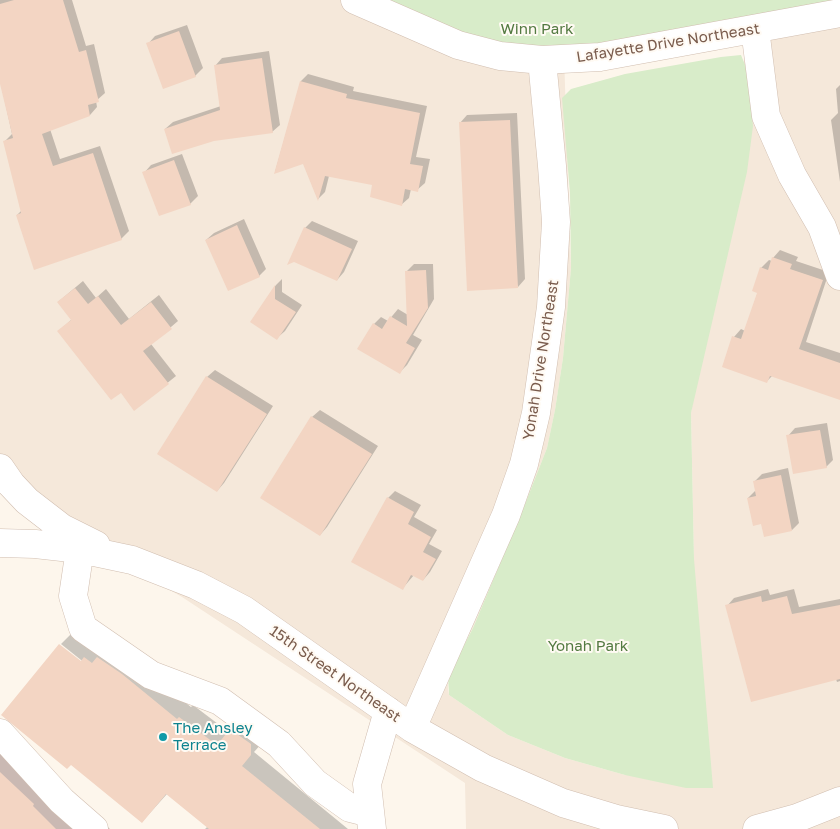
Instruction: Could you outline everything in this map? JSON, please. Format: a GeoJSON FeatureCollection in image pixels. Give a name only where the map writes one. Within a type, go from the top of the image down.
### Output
{"type":"FeatureCollection","features":[{"type":"Feature","properties":{"kind":"street","name":"Lafayette Drive Northeast"},"geometry":{"type":"LineString","coordinates":[[355,0],[458,45],[500,56],[542,60],[600,57],[840,13]]}},
{"type":"Feature","properties":{"kind":"street"},"geometry":{"type":"LineString","coordinates":[[755,29],[766,116],[792,175],[822,227],[840,276]]}},
{"type":"Feature","properties":{"kind":"street","name":"Yonah Drive Northeast"},"geometry":{"type":"LineString","coordinates":[[412,728],[506,515],[524,464],[536,413],[551,307],[556,222],[542,60]]}},
{"type":"Feature","properties":{"kind":"street"},"geometry":{"type":"LineString","coordinates":[[0,468],[11,484],[27,501],[62,528],[91,543],[132,560]]}},
{"type":"Feature","properties":{"kind":"street","name":"15th Street Northeast"},"geometry":{"type":"LineString","coordinates":[[0,543],[35,544],[80,549],[132,560],[196,585],[244,610],[412,728],[483,768],[564,803],[616,819],[664,829]]}},
{"type":"Feature","properties":{"kind":"street"},"geometry":{"type":"LineString","coordinates":[[80,549],[73,596],[83,628],[151,675],[220,701],[279,744],[315,783],[371,821]]}},
{"type":"Feature","properties":{"kind":"street"},"geometry":{"type":"LineString","coordinates":[[371,821],[367,784],[388,711]]}},
{"type":"Feature","properties":{"kind":"street"},"geometry":{"type":"LineString","coordinates":[[0,733],[62,801],[94,829]]}},
{"type":"Feature","properties":{"kind":"street"},"geometry":{"type":"LineString","coordinates":[[757,829],[797,818],[840,801]]}},
{"type":"Feature","properties":{"kind":"shaded area"},"geometry":{"type":"Polygon","coordinates":[[[0,0],[365,0],[564,55],[571,268],[563,358],[555,410],[547,448],[473,628],[448,676],[448,689],[449,695],[508,735],[565,758],[625,775],[694,559],[691,413],[749,30],[840,19],[840,829],[466,829],[465,783],[182,597],[36,513],[0,479],[0,0]]]}},
{"type":"Feature","properties":{"kind":"shaded area"},"geometry":{"type":"Polygon","coordinates":[[[0,730],[103,829],[0,829],[0,730]]]}},
{"type":"Feature","properties":{"kind":"green space","name":"Winn Park"},"geometry":{"type":"Polygon","coordinates":[[[365,0],[840,0],[535,59],[365,0]]]}},
{"type":"Feature","properties":{"kind":"green space","name":"Yonah Park"},"geometry":{"type":"Polygon","coordinates":[[[741,55],[748,72],[753,126],[747,172],[691,413],[694,559],[713,788],[686,788],[625,775],[565,758],[508,735],[449,695],[448,676],[473,628],[527,499],[547,448],[555,410],[563,358],[571,268],[570,193],[562,98],[571,89],[625,74],[741,55]]]}},
{"type":"Feature","properties":{"kind":"building"},"geometry":{"type":"Polygon","coordinates":[[[14,0],[63,0],[79,52],[86,50],[99,102],[88,105],[90,116],[42,134],[53,166],[93,153],[122,240],[34,270],[16,215],[21,213],[3,141],[13,138],[0,84],[0,4],[14,0]]]}},
{"type":"Feature","properties":{"kind":"building"},"geometry":{"type":"Polygon","coordinates":[[[179,31],[196,77],[163,89],[146,43],[179,31]]]}},
{"type":"Feature","properties":{"kind":"building"},"geometry":{"type":"Polygon","coordinates":[[[262,58],[273,133],[214,141],[172,154],[164,129],[220,110],[214,65],[262,58]]]}},
{"type":"Feature","properties":{"kind":"building"},"geometry":{"type":"Polygon","coordinates":[[[300,81],[347,94],[346,98],[420,113],[410,164],[423,166],[418,192],[405,189],[402,206],[370,197],[372,185],[325,176],[318,201],[303,164],[274,174],[300,81]]]}},
{"type":"Feature","properties":{"kind":"building"},"geometry":{"type":"Polygon","coordinates":[[[510,120],[518,288],[467,291],[459,122],[510,120]]]}},
{"type":"Feature","properties":{"kind":"building"},"geometry":{"type":"Polygon","coordinates":[[[174,160],[191,205],[159,216],[142,172],[174,160]]]}},
{"type":"Feature","properties":{"kind":"building"},"geometry":{"type":"Polygon","coordinates":[[[237,225],[260,277],[228,291],[205,240],[237,225]]]}},
{"type":"Feature","properties":{"kind":"building"},"geometry":{"type":"Polygon","coordinates":[[[304,227],[352,249],[337,281],[294,262],[287,265],[304,227]]]}},
{"type":"Feature","properties":{"kind":"building"},"geometry":{"type":"Polygon","coordinates":[[[772,257],[792,264],[790,269],[823,280],[799,349],[840,363],[840,400],[770,376],[767,383],[722,367],[732,336],[741,339],[757,293],[752,291],[760,267],[768,270],[772,257]]]}},
{"type":"Feature","properties":{"kind":"building"},"geometry":{"type":"Polygon","coordinates":[[[426,270],[428,308],[406,343],[415,348],[400,374],[357,349],[373,323],[382,329],[390,316],[407,326],[405,271],[426,270]]]}},
{"type":"Feature","properties":{"kind":"building"},"geometry":{"type":"Polygon","coordinates":[[[275,285],[275,299],[296,312],[277,340],[250,322],[275,285]]]}},
{"type":"Feature","properties":{"kind":"building"},"geometry":{"type":"Polygon","coordinates":[[[75,288],[88,304],[98,296],[121,325],[151,302],[172,329],[143,351],[169,384],[134,411],[121,393],[111,400],[57,331],[71,320],[57,302],[75,288]]]}},
{"type":"Feature","properties":{"kind":"building"},"geometry":{"type":"Polygon","coordinates":[[[206,376],[267,414],[217,492],[157,454],[206,376]]]}},
{"type":"Feature","properties":{"kind":"building"},"geometry":{"type":"Polygon","coordinates":[[[311,416],[372,454],[320,536],[260,498],[311,416]]]}},
{"type":"Feature","properties":{"kind":"building"},"geometry":{"type":"Polygon","coordinates":[[[820,430],[827,468],[793,474],[786,435],[820,430]]]}},
{"type":"Feature","properties":{"kind":"building"},"geometry":{"type":"Polygon","coordinates":[[[781,475],[792,531],[764,537],[761,524],[753,526],[747,498],[756,496],[753,481],[781,475]]]}},
{"type":"Feature","properties":{"kind":"building"},"geometry":{"type":"Polygon","coordinates":[[[387,497],[414,512],[408,524],[431,537],[423,552],[436,559],[423,581],[411,575],[403,590],[351,562],[387,497]]]}},
{"type":"Feature","properties":{"kind":"building"},"geometry":{"type":"Polygon","coordinates":[[[761,596],[762,602],[787,596],[792,614],[840,605],[840,679],[751,702],[725,605],[761,596]]]}},
{"type":"Feature","properties":{"kind":"building","name":"The Ansley Terrace"},"geometry":{"type":"Polygon","coordinates":[[[59,644],[81,661],[84,657],[92,663],[97,657],[122,674],[177,719],[179,717],[217,745],[226,734],[237,734],[251,744],[251,755],[242,766],[320,829],[209,829],[166,794],[142,823],[71,765],[67,769],[1,715],[59,644]]]}},
{"type":"Feature","properties":{"kind":"building"},"geometry":{"type":"Polygon","coordinates":[[[0,772],[34,804],[33,806],[56,829],[0,829],[0,772]]]}},
{"type":"Feature","properties":{"kind":"place","name":"The Ansley Terrace"},"geometry":{"type":"Point","coordinates":[163,737]}}]}
